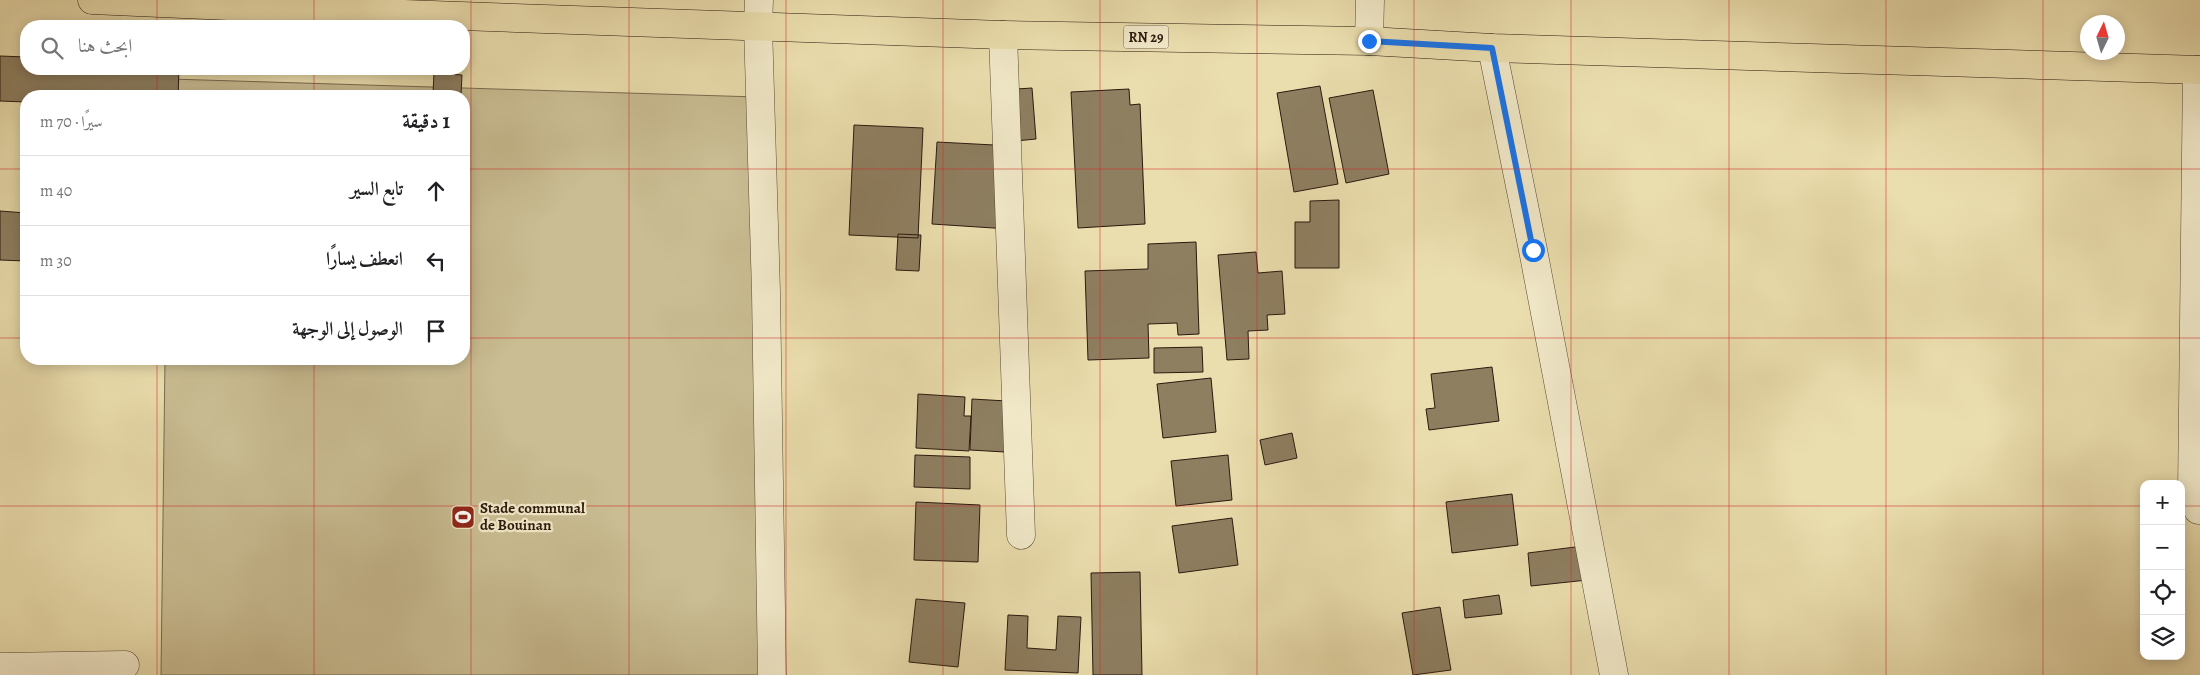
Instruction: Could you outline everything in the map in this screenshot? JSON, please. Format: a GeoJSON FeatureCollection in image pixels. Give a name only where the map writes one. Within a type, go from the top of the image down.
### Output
{"type":"FeatureCollection","features":[{"type":"Feature","properties":{"kind":"main road","name":"RN 29"},"geometry":{"type":"LineString","coordinates":[[92,0],[759,13],[1002,35],[1369,41],[1492,48],[2198,70]]}},
{"type":"Feature","properties":{"kind":"street"},"geometry":{"type":"LineString","coordinates":[[1369,41],[1370,0]]}},
{"type":"Feature","properties":{"kind":"street"},"geometry":{"type":"LineString","coordinates":[[759,13],[766,292],[772,675]]}},
{"type":"Feature","properties":{"kind":"street"},"geometry":{"type":"LineString","coordinates":[[1002,35],[1021,535]]}},
{"type":"Feature","properties":{"kind":"street"},"geometry":{"type":"LineString","coordinates":[[1492,48],[1533,250],[1614,675]]}},
{"type":"Feature","properties":{"kind":"street"},"geometry":{"type":"LineString","coordinates":[[2198,70],[2192,492],[2198,510],[2200,510]]}},
{"type":"Feature","properties":{"kind":"street"},"geometry":{"type":"LineString","coordinates":[[0,667],[125,665]]}},
{"type":"Feature","properties":{"kind":"shaded area","name":"Stade communal de Bouinan"},"geometry":{"type":"Polygon","coordinates":[[[170,79],[757,97],[764,675],[161,675],[165,365],[470,365],[470,90],[170,90],[170,79]]]}},
{"type":"Feature","properties":{"kind":"building"},"geometry":{"type":"Polygon","coordinates":[[[0,56],[20,57],[20,75],[179,75],[178,90],[20,90],[20,102],[0,101],[0,56]]]}},
{"type":"Feature","properties":{"kind":"building"},"geometry":{"type":"Polygon","coordinates":[[[434,75],[462,75],[461,90],[433,90],[434,75]]]}},
{"type":"Feature","properties":{"kind":"building"},"geometry":{"type":"Polygon","coordinates":[[[1320,86],[1338,184],[1294,192],[1277,93],[1320,86]]]}},
{"type":"Feature","properties":{"kind":"building"},"geometry":{"type":"Polygon","coordinates":[[[1032,88],[1036,139],[1005,142],[1001,90],[1032,88]]]}},
{"type":"Feature","properties":{"kind":"building"},"geometry":{"type":"Polygon","coordinates":[[[1129,89],[1130,105],[1140,104],[1145,224],[1078,228],[1071,92],[1129,89]]]}},
{"type":"Feature","properties":{"kind":"building"},"geometry":{"type":"Polygon","coordinates":[[[1373,90],[1389,174],[1346,183],[1329,98],[1373,90]]]}},
{"type":"Feature","properties":{"kind":"building"},"geometry":{"type":"Polygon","coordinates":[[[854,125],[923,128],[918,238],[849,235],[854,125]]]}},
{"type":"Feature","properties":{"kind":"building"},"geometry":{"type":"Polygon","coordinates":[[[937,142],[1013,146],[1009,229],[932,224],[937,142]]]}},
{"type":"Feature","properties":{"kind":"building"},"geometry":{"type":"Polygon","coordinates":[[[1339,200],[1339,268],[1295,268],[1295,222],[1310,222],[1310,201],[1339,200]]]}},
{"type":"Feature","properties":{"kind":"building"},"geometry":{"type":"Polygon","coordinates":[[[0,211],[20,213],[20,261],[0,260],[0,211]]]}},
{"type":"Feature","properties":{"kind":"building"},"geometry":{"type":"Polygon","coordinates":[[[898,234],[921,235],[919,271],[896,270],[898,234]]]}},
{"type":"Feature","properties":{"kind":"building"},"geometry":{"type":"Polygon","coordinates":[[[1196,242],[1199,334],[1178,335],[1177,323],[1148,324],[1149,358],[1088,360],[1085,271],[1148,269],[1148,244],[1196,242]]]}},
{"type":"Feature","properties":{"kind":"building"},"geometry":{"type":"Polygon","coordinates":[[[1256,252],[1258,273],[1282,271],[1285,314],[1267,315],[1268,330],[1248,331],[1249,359],[1227,360],[1218,255],[1256,252]]]}},
{"type":"Feature","properties":{"kind":"building"},"geometry":{"type":"Polygon","coordinates":[[[1202,347],[1203,372],[1154,373],[1154,348],[1202,347]]]}},
{"type":"Feature","properties":{"kind":"building"},"geometry":{"type":"Polygon","coordinates":[[[1492,367],[1499,421],[1429,430],[1426,409],[1435,408],[1431,374],[1492,367]]]}},
{"type":"Feature","properties":{"kind":"building"},"geometry":{"type":"Polygon","coordinates":[[[1211,378],[1216,432],[1163,438],[1157,384],[1211,378]]]}},
{"type":"Feature","properties":{"kind":"building"},"geometry":{"type":"Polygon","coordinates":[[[918,394],[965,397],[964,416],[971,416],[969,451],[916,448],[918,394]]]}},
{"type":"Feature","properties":{"kind":"building"},"geometry":{"type":"Polygon","coordinates":[[[972,399],[1024,402],[1022,453],[970,450],[972,399]]]}},
{"type":"Feature","properties":{"kind":"building"},"geometry":{"type":"Polygon","coordinates":[[[1292,433],[1297,458],[1265,465],[1260,440],[1292,433]]]}},
{"type":"Feature","properties":{"kind":"building"},"geometry":{"type":"Polygon","coordinates":[[[915,455],[970,457],[970,489],[914,487],[915,455]]]}},
{"type":"Feature","properties":{"kind":"building"},"geometry":{"type":"Polygon","coordinates":[[[1228,455],[1232,500],[1176,506],[1171,461],[1228,455]]]}},
{"type":"Feature","properties":{"kind":"building"},"geometry":{"type":"Polygon","coordinates":[[[1512,494],[1518,545],[1452,553],[1446,502],[1512,494]]]}},
{"type":"Feature","properties":{"kind":"building"},"geometry":{"type":"Polygon","coordinates":[[[916,502],[980,505],[978,562],[914,560],[916,502]]]}},
{"type":"Feature","properties":{"kind":"building"},"geometry":{"type":"Polygon","coordinates":[[[1232,518],[1238,565],[1179,573],[1172,526],[1232,518]]]}},
{"type":"Feature","properties":{"kind":"building"},"geometry":{"type":"Polygon","coordinates":[[[1583,546],[1587,580],[1531,586],[1528,553],[1583,546]]]}},
{"type":"Feature","properties":{"kind":"building"},"geometry":{"type":"Polygon","coordinates":[[[1140,572],[1142,675],[1093,675],[1091,573],[1140,572]]]}},
{"type":"Feature","properties":{"kind":"building"},"geometry":{"type":"Polygon","coordinates":[[[1499,595],[1502,614],[1465,618],[1463,600],[1499,595]]]}},
{"type":"Feature","properties":{"kind":"building"},"geometry":{"type":"Polygon","coordinates":[[[916,599],[965,603],[958,667],[909,662],[916,599]]]}},
{"type":"Feature","properties":{"kind":"building"},"geometry":{"type":"Polygon","coordinates":[[[1440,607],[1451,670],[1413,675],[1402,613],[1440,607]]]}},
{"type":"Feature","properties":{"kind":"building"},"geometry":{"type":"Polygon","coordinates":[[[1008,615],[1028,616],[1027,648],[1056,650],[1058,616],[1081,617],[1078,673],[1005,670],[1008,615]]]}},
{"type":"Feature","properties":{"kind":"place","name":"Stade communal de Bouinan"},"geometry":{"type":"Point","coordinates":[463,517]}},
{"type":"Feature","properties":{"kind":"route"},"geometry":{"type":"LineString","coordinates":[[1369,41],[1492,48],[1533,250]]}}]}
